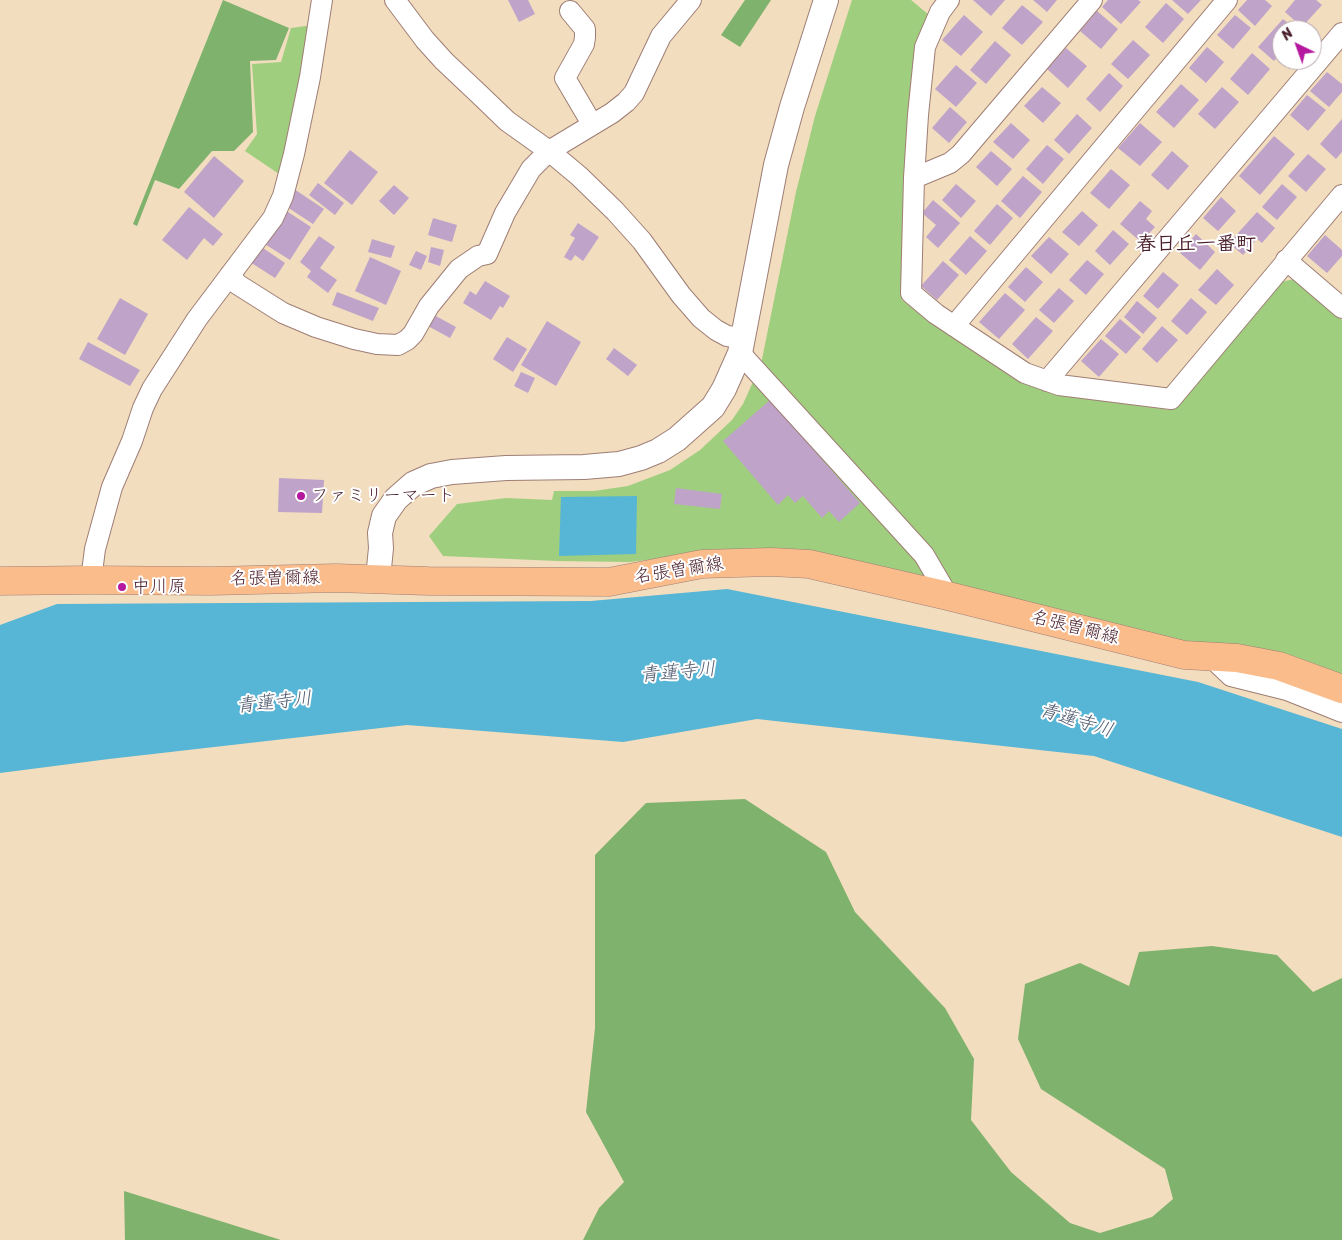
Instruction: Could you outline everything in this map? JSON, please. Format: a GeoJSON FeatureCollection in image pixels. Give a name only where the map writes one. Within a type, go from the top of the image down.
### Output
{"type":"FeatureCollection","features":[{"type":"Feature","properties":{"kind":"main road","name":"名張曽爾線"},"geometry":{"type":"LineString","coordinates":[[0,581],[211,581],[378,578],[428,581],[609,582],[702,564],[771,562],[809,564],[948,596],[1184,655],[1237,658],[1279,666],[1342,689]]}},
{"type":"Feature","properties":{"kind":"street"},"geometry":{"type":"LineString","coordinates":[[91,580],[95,549],[112,486],[132,442],[143,408],[152,389],[192,327],[273,218],[283,196],[310,77],[322,0]]}},
{"type":"Feature","properties":{"kind":"street"},"geometry":{"type":"LineString","coordinates":[[395,0],[425,40],[444,61],[507,121],[579,176],[642,241],[680,295],[701,318],[742,346],[924,555],[948,596]]}},
{"type":"Feature","properties":{"kind":"street"},"geometry":{"type":"LineString","coordinates":[[230,275],[236,284],[290,316],[354,339],[389,346],[398,345],[413,334],[429,306],[459,269],[478,256],[487,254],[505,213],[531,169],[549,152],[626,102],[634,94],[661,36],[691,0]]}},
{"type":"Feature","properties":{"kind":"street"},"geometry":{"type":"LineString","coordinates":[[378,578],[381,548],[380,533],[384,516],[396,499],[412,484],[431,476],[452,472],[618,464],[658,451],[678,439],[713,407],[724,389],[742,346],[776,165],[792,107],[826,0]]}},
{"type":"Feature","properties":{"kind":"street"},"geometry":{"type":"LineString","coordinates":[[949,0],[940,12],[925,47],[914,178],[911,293],[936,314],[1025,373],[1047,381],[1074,387],[1171,399],[1342,195]]}},
{"type":"Feature","properties":{"kind":"street"},"geometry":{"type":"LineString","coordinates":[[914,178],[950,163],[961,154],[1092,0]]}},
{"type":"Feature","properties":{"kind":"street"},"geometry":{"type":"LineString","coordinates":[[954,326],[1227,0]]}},
{"type":"Feature","properties":{"kind":"street"},"geometry":{"type":"LineString","coordinates":[[570,12],[585,29],[585,37],[584,44],[565,78],[592,124]]}},
{"type":"Feature","properties":{"kind":"street"},"geometry":{"type":"LineString","coordinates":[[1047,381],[1342,32]]}},
{"type":"Feature","properties":{"kind":"street"},"geometry":{"type":"LineString","coordinates":[[1286,260],[1342,308]]}},
{"type":"Feature","properties":{"kind":"street"},"geometry":{"type":"LineString","coordinates":[[1211,657],[1231,676],[1287,690],[1342,712]]}},
{"type":"Feature","properties":{"kind":"green space"},"geometry":{"type":"Polygon","coordinates":[[[223,0],[289,28],[276,60],[250,61],[253,132],[234,151],[212,151],[179,189],[155,180],[137,226],[133,224],[223,0]]]}},
{"type":"Feature","properties":{"kind":"green space"},"geometry":{"type":"Polygon","coordinates":[[[745,0],[771,0],[740,47],[721,35],[745,0]]]}},
{"type":"Feature","properties":{"kind":"green space"},"geometry":{"type":"Polygon","coordinates":[[[852,0],[911,0],[929,15],[918,36],[913,72],[906,169],[902,300],[928,321],[1024,382],[1052,394],[1170,410],[1281,282],[1294,279],[1342,320],[1342,676],[1186,643],[1026,601],[803,552],[740,549],[630,562],[443,556],[429,536],[457,504],[506,498],[552,500],[554,491],[594,491],[628,486],[670,470],[700,450],[732,420],[743,404],[761,364],[796,192],[815,116],[852,0]]]}},
{"type":"Feature","properties":{"kind":"green space"},"geometry":{"type":"Polygon","coordinates":[[[313,25],[279,174],[245,151],[257,134],[252,64],[281,62],[291,28],[313,25]]]}},
{"type":"Feature","properties":{"kind":"green space"},"geometry":{"type":"Polygon","coordinates":[[[745,799],[826,852],[855,912],[945,1008],[974,1059],[971,1120],[1011,1172],[1070,1223],[1100,1233],[1152,1217],[1173,1199],[1165,1169],[1041,1089],[1018,1039],[1025,984],[1080,963],[1129,986],[1139,952],[1212,946],[1277,955],[1313,992],[1342,978],[1342,1240],[583,1240],[599,1208],[624,1182],[586,1112],[595,1028],[595,855],[646,803],[745,799]]]}},
{"type":"Feature","properties":{"kind":"green space"},"geometry":{"type":"Polygon","coordinates":[[[124,1191],[281,1240],[125,1240],[124,1191]]]}},
{"type":"Feature","properties":{"kind":"water"},"geometry":{"type":"Polygon","coordinates":[[[637,496],[636,554],[559,556],[561,497],[637,496]]]}},
{"type":"Feature","properties":{"kind":"water","name":"青蓮寺川"},"geometry":{"type":"Polygon","coordinates":[[[727,589],[1198,682],[1342,729],[1342,837],[1094,756],[757,719],[623,742],[407,725],[0,773],[0,625],[57,604],[591,601],[727,589]]]}},
{"type":"Feature","properties":{"kind":"building"},"geometry":{"type":"Polygon","coordinates":[[[508,0],[528,0],[535,14],[519,22],[508,0]]]}},
{"type":"Feature","properties":{"kind":"building"},"geometry":{"type":"Polygon","coordinates":[[[973,0],[1005,0],[991,16],[973,0]]]}},
{"type":"Feature","properties":{"kind":"building"},"geometry":{"type":"Polygon","coordinates":[[[1033,0],[1057,0],[1047,12],[1033,0]]]}},
{"type":"Feature","properties":{"kind":"building"},"geometry":{"type":"Polygon","coordinates":[[[1108,0],[1138,0],[1141,2],[1121,24],[1102,7],[1108,0]]]}},
{"type":"Feature","properties":{"kind":"building"},"geometry":{"type":"Polygon","coordinates":[[[1172,0],[1201,0],[1188,14],[1172,0]]]}},
{"type":"Feature","properties":{"kind":"building"},"geometry":{"type":"Polygon","coordinates":[[[1247,0],[1265,0],[1272,6],[1255,26],[1238,10],[1247,0]]]}},
{"type":"Feature","properties":{"kind":"building"},"geometry":{"type":"Polygon","coordinates":[[[1295,0],[1316,0],[1322,5],[1308,20],[1294,20],[1285,12],[1295,0]]]}},
{"type":"Feature","properties":{"kind":"building"},"geometry":{"type":"Polygon","coordinates":[[[1166,3],[1184,19],[1163,43],[1145,27],[1166,3]]]}},
{"type":"Feature","properties":{"kind":"building"},"geometry":{"type":"Polygon","coordinates":[[[1022,5],[1043,22],[1022,45],[1002,28],[1022,5]]]}},
{"type":"Feature","properties":{"kind":"building"},"geometry":{"type":"Polygon","coordinates":[[[1097,11],[1118,29],[1101,49],[1080,31],[1097,11]]]}},
{"type":"Feature","properties":{"kind":"building"},"geometry":{"type":"Polygon","coordinates":[[[964,15],[983,32],[961,56],[942,40],[964,15]]]}},
{"type":"Feature","properties":{"kind":"building"},"geometry":{"type":"Polygon","coordinates":[[[1235,15],[1251,28],[1233,49],[1217,35],[1235,15]]]}},
{"type":"Feature","properties":{"kind":"building"},"geometry":{"type":"Polygon","coordinates":[[[1272,31],[1272,59],[1258,47],[1272,31]]]}},
{"type":"Feature","properties":{"kind":"building"},"geometry":{"type":"Polygon","coordinates":[[[1133,40],[1150,55],[1128,79],[1111,64],[1133,40]]]}},
{"type":"Feature","properties":{"kind":"building"},"geometry":{"type":"Polygon","coordinates":[[[995,41],[1011,55],[986,84],[970,70],[995,41]]]}},
{"type":"Feature","properties":{"kind":"building"},"geometry":{"type":"Polygon","coordinates":[[[1207,47],[1224,62],[1206,83],[1189,68],[1207,47]]]}},
{"type":"Feature","properties":{"kind":"building"},"geometry":{"type":"Polygon","coordinates":[[[1066,48],[1087,66],[1068,88],[1047,69],[1066,48]]]}},
{"type":"Feature","properties":{"kind":"building"},"geometry":{"type":"Polygon","coordinates":[[[1252,53],[1270,69],[1248,95],[1230,79],[1252,53]]]}},
{"type":"Feature","properties":{"kind":"building"},"geometry":{"type":"Polygon","coordinates":[[[956,65],[977,83],[956,107],[935,89],[956,65]]]}},
{"type":"Feature","properties":{"kind":"building"},"geometry":{"type":"Polygon","coordinates":[[[1327,72],[1342,84],[1342,92],[1329,107],[1310,91],[1327,72]]]}},
{"type":"Feature","properties":{"kind":"building"},"geometry":{"type":"Polygon","coordinates":[[[1109,73],[1123,86],[1100,112],[1086,99],[1109,73]]]}},
{"type":"Feature","properties":{"kind":"building"},"geometry":{"type":"Polygon","coordinates":[[[1181,84],[1199,100],[1174,128],[1156,112],[1181,84]]]}},
{"type":"Feature","properties":{"kind":"building"},"geometry":{"type":"Polygon","coordinates":[[[1042,87],[1061,103],[1043,123],[1024,106],[1042,87]]]}},
{"type":"Feature","properties":{"kind":"building"},"geometry":{"type":"Polygon","coordinates":[[[1222,87],[1239,102],[1215,129],[1198,114],[1222,87]]]}},
{"type":"Feature","properties":{"kind":"building"},"geometry":{"type":"Polygon","coordinates":[[[1307,95],[1326,110],[1308,131],[1290,115],[1307,95]]]}},
{"type":"Feature","properties":{"kind":"building"},"geometry":{"type":"Polygon","coordinates":[[[950,107],[967,122],[949,143],[932,128],[950,107]]]}},
{"type":"Feature","properties":{"kind":"building"},"geometry":{"type":"Polygon","coordinates":[[[1077,114],[1092,128],[1069,154],[1054,140],[1077,114]]]}},
{"type":"Feature","properties":{"kind":"building"},"geometry":{"type":"Polygon","coordinates":[[[1342,119],[1342,152],[1336,159],[1320,144],[1342,119]]]}},
{"type":"Feature","properties":{"kind":"building"},"geometry":{"type":"Polygon","coordinates":[[[1011,123],[1030,140],[1013,159],[993,142],[1011,123]]]}},
{"type":"Feature","properties":{"kind":"building"},"geometry":{"type":"Polygon","coordinates":[[[1140,123],[1162,142],[1140,166],[1118,148],[1140,123]]]}},
{"type":"Feature","properties":{"kind":"building"},"geometry":{"type":"Polygon","coordinates":[[[1274,136],[1295,154],[1260,195],[1239,176],[1274,136]]]}},
{"type":"Feature","properties":{"kind":"building"},"geometry":{"type":"Polygon","coordinates":[[[1047,145],[1064,159],[1043,184],[1026,169],[1047,145]]]}},
{"type":"Feature","properties":{"kind":"building"},"geometry":{"type":"Polygon","coordinates":[[[350,150],[378,172],[352,205],[324,183],[350,150]]]}},
{"type":"Feature","properties":{"kind":"building"},"geometry":{"type":"Polygon","coordinates":[[[991,151],[1012,169],[997,186],[976,167],[991,151]]]}},
{"type":"Feature","properties":{"kind":"building"},"geometry":{"type":"Polygon","coordinates":[[[1172,151],[1189,166],[1168,190],[1151,175],[1172,151]]]}},
{"type":"Feature","properties":{"kind":"building"},"geometry":{"type":"Polygon","coordinates":[[[1308,154],[1326,169],[1306,192],[1288,176],[1308,154]]]}},
{"type":"Feature","properties":{"kind":"building"},"geometry":{"type":"Polygon","coordinates":[[[214,156],[244,181],[214,218],[184,192],[214,156]]]}},
{"type":"Feature","properties":{"kind":"building"},"geometry":{"type":"Polygon","coordinates":[[[1111,169],[1130,185],[1109,209],[1090,193],[1111,169]]]}},
{"type":"Feature","properties":{"kind":"building"},"geometry":{"type":"Polygon","coordinates":[[[1023,176],[1042,192],[1020,218],[1001,201],[1023,176]]]}},
{"type":"Feature","properties":{"kind":"building"},"geometry":{"type":"Polygon","coordinates":[[[318,183],[344,203],[335,215],[309,195],[318,183]]]}},
{"type":"Feature","properties":{"kind":"building"},"geometry":{"type":"Polygon","coordinates":[[[956,184],[976,201],[961,218],[942,200],[956,184]]]}},
{"type":"Feature","properties":{"kind":"building"},"geometry":{"type":"Polygon","coordinates":[[[1282,184],[1297,197],[1277,220],[1262,207],[1282,184]]]}},
{"type":"Feature","properties":{"kind":"building"},"geometry":{"type":"Polygon","coordinates":[[[394,185],[409,198],[394,215],[379,201],[394,185]]]}},
{"type":"Feature","properties":{"kind":"building"},"geometry":{"type":"Polygon","coordinates":[[[294,189],[324,209],[313,224],[284,205],[294,189]]]}},
{"type":"Feature","properties":{"kind":"building"},"geometry":{"type":"Polygon","coordinates":[[[1221,197],[1236,211],[1218,231],[1203,218],[1221,197]]]}},
{"type":"Feature","properties":{"kind":"building"},"geometry":{"type":"Polygon","coordinates":[[[933,200],[960,223],[938,248],[926,237],[936,225],[922,213],[933,200]]]}},
{"type":"Feature","properties":{"kind":"building"},"geometry":{"type":"Polygon","coordinates":[[[1140,201],[1152,211],[1146,219],[1155,227],[1141,242],[1120,224],[1140,201]]]}},
{"type":"Feature","properties":{"kind":"building"},"geometry":{"type":"Polygon","coordinates":[[[997,204],[1013,218],[990,245],[974,231],[997,204]]]}},
{"type":"Feature","properties":{"kind":"building"},"geometry":{"type":"Polygon","coordinates":[[[189,207],[223,234],[213,246],[204,238],[187,260],[162,240],[189,207]]]}},
{"type":"Feature","properties":{"kind":"building"},"geometry":{"type":"Polygon","coordinates":[[[282,208],[311,227],[290,260],[260,241],[282,208]]]}},
{"type":"Feature","properties":{"kind":"building"},"geometry":{"type":"Polygon","coordinates":[[[1082,211],[1098,225],[1079,246],[1062,232],[1082,211]]]}},
{"type":"Feature","properties":{"kind":"building"},"geometry":{"type":"Polygon","coordinates":[[[1257,212],[1275,228],[1262,243],[1257,239],[1243,255],[1229,243],[1257,212]]]}},
{"type":"Feature","properties":{"kind":"building"},"geometry":{"type":"Polygon","coordinates":[[[433,218],[457,225],[452,242],[428,235],[433,218]]]}},
{"type":"Feature","properties":{"kind":"building"},"geometry":{"type":"Polygon","coordinates":[[[578,223],[599,237],[583,261],[575,255],[571,261],[564,257],[575,238],[570,235],[578,223]]]}},
{"type":"Feature","properties":{"kind":"building"},"geometry":{"type":"Polygon","coordinates":[[[1113,230],[1129,244],[1110,265],[1095,251],[1113,230]]]}},
{"type":"Feature","properties":{"kind":"building"},"geometry":{"type":"Polygon","coordinates":[[[1196,234],[1215,252],[1200,270],[1180,253],[1196,234]]]}},
{"type":"Feature","properties":{"kind":"building"},"geometry":{"type":"Polygon","coordinates":[[[1325,235],[1342,250],[1342,256],[1327,273],[1307,256],[1325,235]]]}},
{"type":"Feature","properties":{"kind":"building"},"geometry":{"type":"Polygon","coordinates":[[[319,236],[335,247],[320,268],[337,280],[328,293],[307,277],[311,271],[300,262],[319,236]]]}},
{"type":"Feature","properties":{"kind":"building"},"geometry":{"type":"Polygon","coordinates":[[[970,236],[987,251],[966,275],[949,260],[970,236]]]}},
{"type":"Feature","properties":{"kind":"building"},"geometry":{"type":"Polygon","coordinates":[[[1049,237],[1069,254],[1051,274],[1031,256],[1049,237]]]}},
{"type":"Feature","properties":{"kind":"building"},"geometry":{"type":"Polygon","coordinates":[[[372,239],[395,246],[391,258],[368,252],[372,239]]]}},
{"type":"Feature","properties":{"kind":"building"},"geometry":{"type":"Polygon","coordinates":[[[260,246],[285,263],[275,278],[250,262],[260,246]]]}},
{"type":"Feature","properties":{"kind":"building"},"geometry":{"type":"Polygon","coordinates":[[[431,247],[444,250],[440,266],[428,262],[431,247]]]}},
{"type":"Feature","properties":{"kind":"building"},"geometry":{"type":"Polygon","coordinates":[[[416,251],[427,256],[421,270],[409,265],[416,251]]]}},
{"type":"Feature","properties":{"kind":"building"},"geometry":{"type":"Polygon","coordinates":[[[370,257],[401,271],[386,305],[355,291],[370,257]]]}},
{"type":"Feature","properties":{"kind":"building"},"geometry":{"type":"Polygon","coordinates":[[[1087,260],[1104,274],[1086,295],[1069,280],[1087,260]]]}},
{"type":"Feature","properties":{"kind":"building"},"geometry":{"type":"Polygon","coordinates":[[[943,261],[959,275],[937,300],[921,286],[943,261]]]}},
{"type":"Feature","properties":{"kind":"building"},"geometry":{"type":"Polygon","coordinates":[[[1026,267],[1043,282],[1025,302],[1008,287],[1026,267]]]}},
{"type":"Feature","properties":{"kind":"building"},"geometry":{"type":"Polygon","coordinates":[[[1217,269],[1234,285],[1216,305],[1198,290],[1217,269]]]}},
{"type":"Feature","properties":{"kind":"building"},"geometry":{"type":"Polygon","coordinates":[[[1163,272],[1179,285],[1158,309],[1143,296],[1163,272]]]}},
{"type":"Feature","properties":{"kind":"building"},"geometry":{"type":"Polygon","coordinates":[[[485,281],[510,296],[503,308],[500,306],[491,320],[463,303],[470,291],[476,295],[485,281]]]}},
{"type":"Feature","properties":{"kind":"building"},"geometry":{"type":"Polygon","coordinates":[[[1059,288],[1074,301],[1054,323],[1039,310],[1059,288]]]}},
{"type":"Feature","properties":{"kind":"building"},"geometry":{"type":"Polygon","coordinates":[[[337,292],[379,308],[373,321],[332,305],[337,292]]]}},
{"type":"Feature","properties":{"kind":"building"},"geometry":{"type":"Polygon","coordinates":[[[1005,293],[1025,310],[999,339],[979,322],[1005,293]]]}},
{"type":"Feature","properties":{"kind":"building"},"geometry":{"type":"Polygon","coordinates":[[[120,298],[148,314],[125,355],[97,339],[120,298]]]}},
{"type":"Feature","properties":{"kind":"building"},"geometry":{"type":"Polygon","coordinates":[[[1191,298],[1207,312],[1187,335],[1171,321],[1191,298]]]}},
{"type":"Feature","properties":{"kind":"building"},"geometry":{"type":"Polygon","coordinates":[[[1137,301],[1157,318],[1143,334],[1124,317],[1137,301]]]}},
{"type":"Feature","properties":{"kind":"building"},"geometry":{"type":"Polygon","coordinates":[[[434,315],[456,327],[450,338],[428,326],[434,315]]]}},
{"type":"Feature","properties":{"kind":"building"},"geometry":{"type":"Polygon","coordinates":[[[1036,317],[1053,331],[1028,359],[1012,344],[1036,317]]]}},
{"type":"Feature","properties":{"kind":"building"},"geometry":{"type":"Polygon","coordinates":[[[1120,319],[1141,337],[1126,354],[1105,336],[1120,319]]]}},
{"type":"Feature","properties":{"kind":"building"},"geometry":{"type":"Polygon","coordinates":[[[547,321],[581,342],[556,386],[521,365],[547,321]]]}},
{"type":"Feature","properties":{"kind":"building"},"geometry":{"type":"Polygon","coordinates":[[[1162,326],[1178,340],[1157,363],[1142,349],[1162,326]]]}},
{"type":"Feature","properties":{"kind":"building"},"geometry":{"type":"Polygon","coordinates":[[[507,337],[527,349],[513,372],[493,359],[507,337]]]}},
{"type":"Feature","properties":{"kind":"building"},"geometry":{"type":"Polygon","coordinates":[[[1101,339],[1119,354],[1099,377],[1081,361],[1101,339]]]}},
{"type":"Feature","properties":{"kind":"building"},"geometry":{"type":"Polygon","coordinates":[[[88,342],[140,370],[130,386],[79,359],[88,342]]]}},
{"type":"Feature","properties":{"kind":"building"},"geometry":{"type":"Polygon","coordinates":[[[614,348],[637,365],[628,376],[606,359],[614,348]]]}},
{"type":"Feature","properties":{"kind":"building"},"geometry":{"type":"Polygon","coordinates":[[[521,372],[535,378],[528,393],[514,386],[521,372]]]}},
{"type":"Feature","properties":{"kind":"building"},"geometry":{"type":"Polygon","coordinates":[[[770,400],[860,503],[839,522],[829,511],[822,518],[803,496],[795,503],[788,495],[778,505],[723,441],[770,400]]]}},
{"type":"Feature","properties":{"kind":"building","name":"ファミリーマート"},"geometry":{"type":"Polygon","coordinates":[[[279,478],[324,480],[322,513],[278,512],[279,478]]]}},
{"type":"Feature","properties":{"kind":"building"},"geometry":{"type":"Polygon","coordinates":[[[676,488],[722,494],[720,509],[674,504],[676,488]]]}},
{"type":"Feature","properties":{"kind":"place","name":"ファミリーマート"},"geometry":{"type":"Point","coordinates":[301,496]}},
{"type":"Feature","properties":{"kind":"place","name":"中川原"},"geometry":{"type":"Point","coordinates":[122,587]}},
{"type":"Feature","properties":{"kind":"district","name":"春日丘一番町"},"geometry":{"type":"Point","coordinates":[1196,245]}}]}
